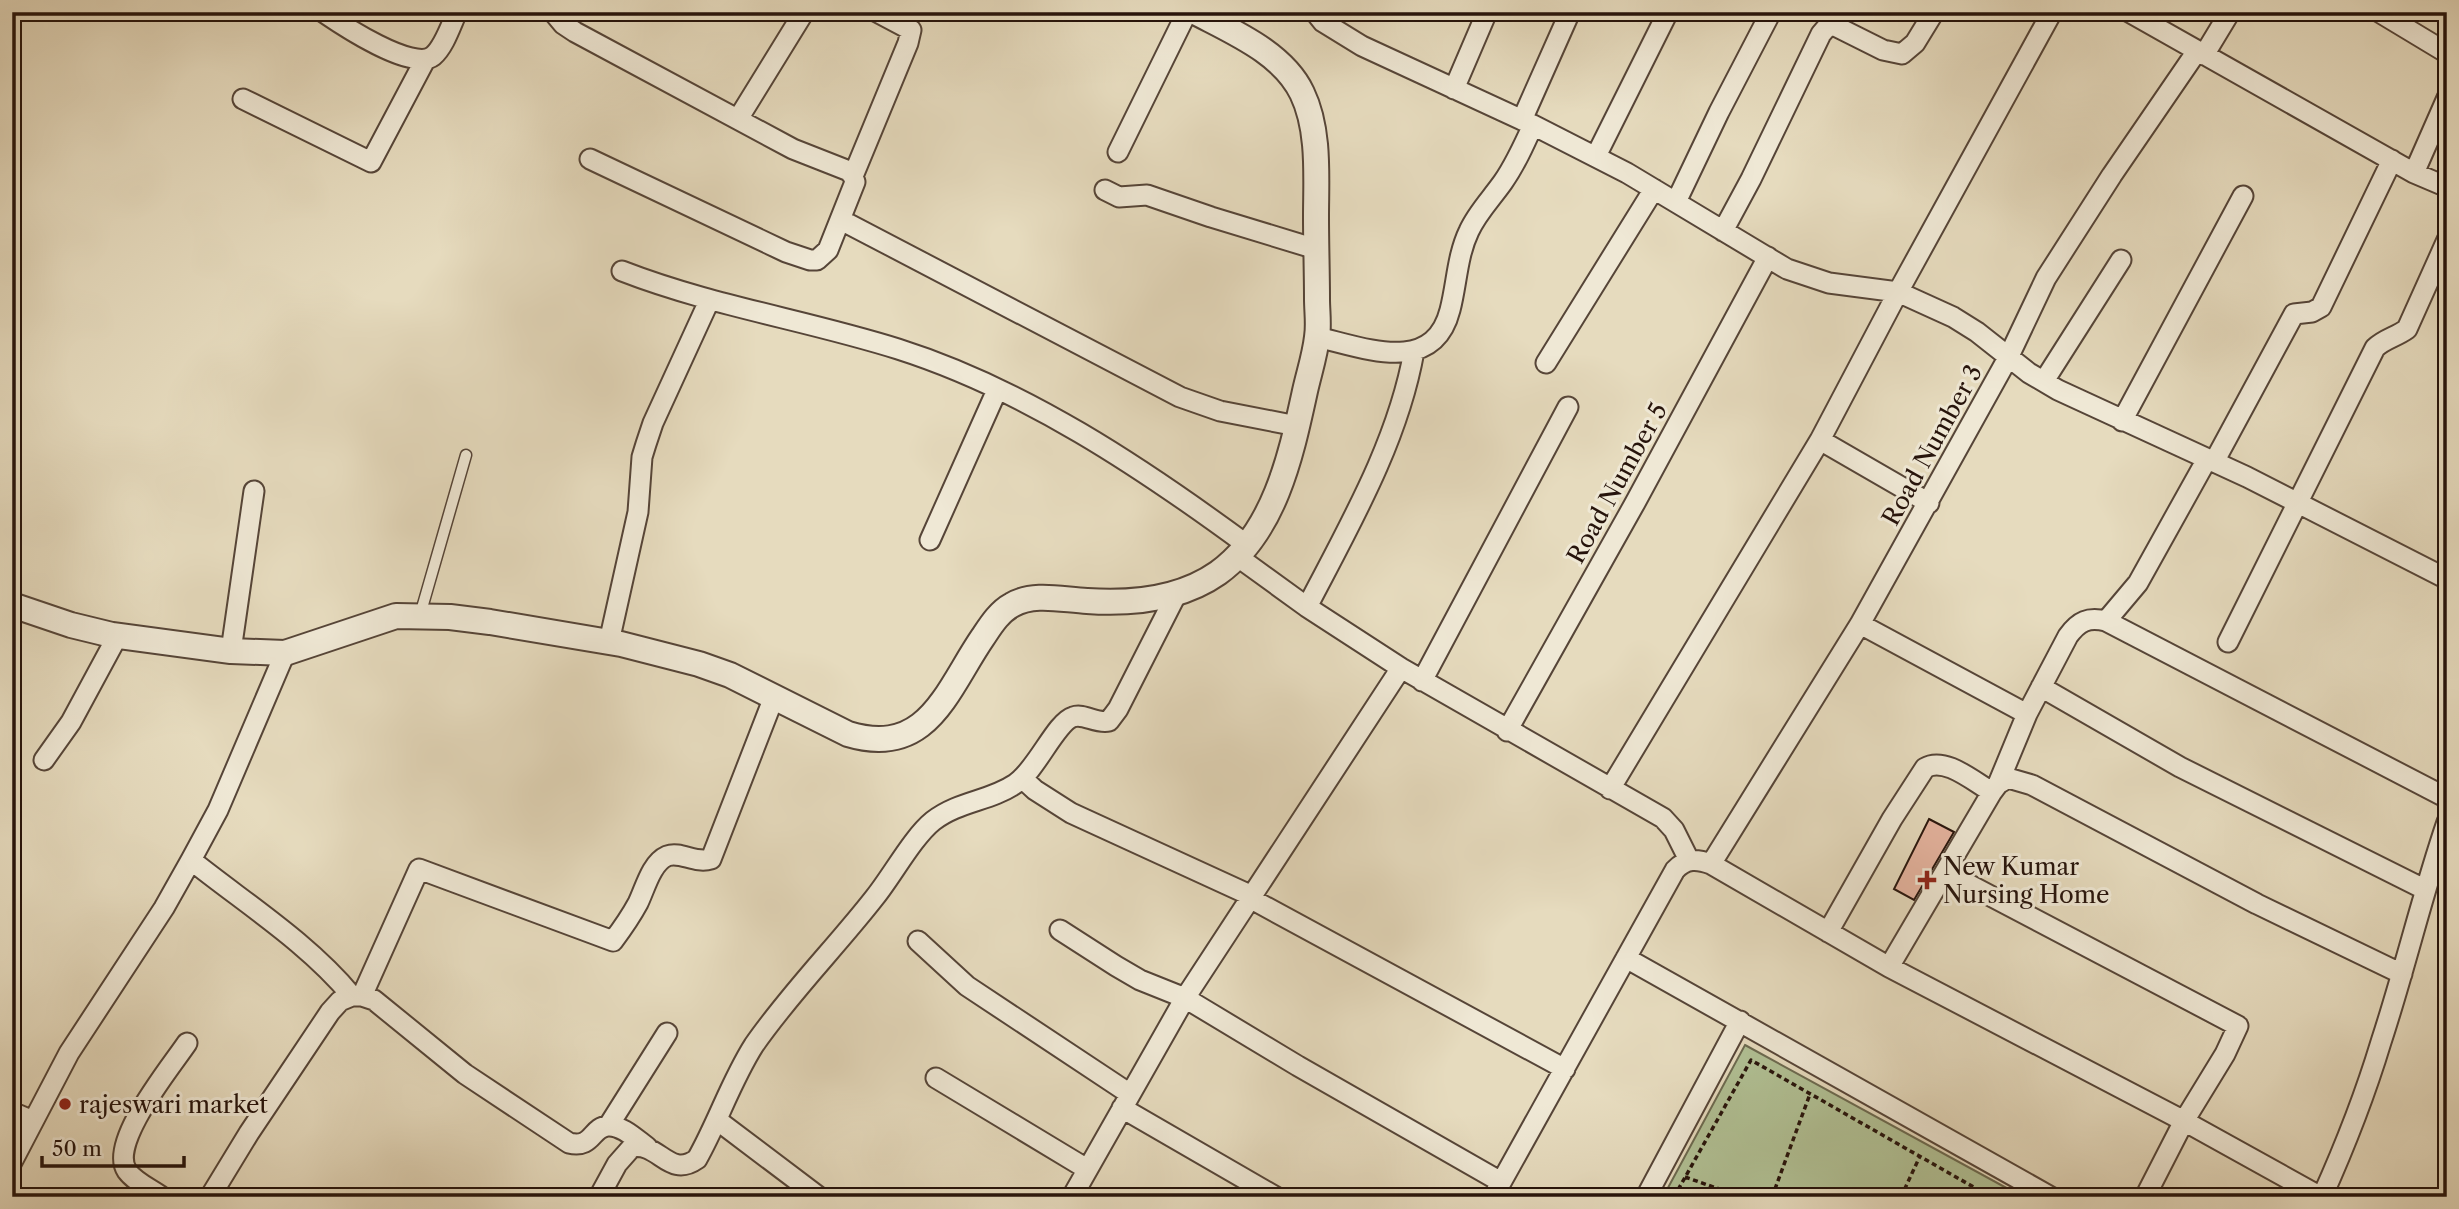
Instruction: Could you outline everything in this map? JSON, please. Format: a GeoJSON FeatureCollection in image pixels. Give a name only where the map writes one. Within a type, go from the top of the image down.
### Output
{"type":"FeatureCollection","features":[{"type":"Feature","properties":{"kind":"street"},"geometry":{"type":"LineString","coordinates":[[323,12],[348,29],[414,60],[425,60],[434,55],[457,12]]}},
{"type":"Feature","properties":{"kind":"street"},"geometry":{"type":"LineString","coordinates":[[738,119],[804,12]]}},
{"type":"Feature","properties":{"kind":"street"},"geometry":{"type":"LineString","coordinates":[[590,159],[786,252],[817,260],[824,256],[841,220],[853,187],[853,176],[908,43],[911,30],[877,12]]}},
{"type":"Feature","properties":{"kind":"street"},"geometry":{"type":"LineString","coordinates":[[1118,152],[1187,12]]}},
{"type":"Feature","properties":{"kind":"street"},"geometry":{"type":"LineString","coordinates":[[12,605],[71,625],[118,635],[231,651],[285,653],[396,616],[420,615],[490,622],[662,653],[730,675],[848,734],[868,740],[893,740],[905,736],[926,722],[994,621],[1011,605],[1028,598],[1091,602],[1143,601],[1177,593],[1215,575],[1242,551],[1265,517],[1285,472],[1317,337],[1314,144],[1309,115],[1302,92],[1264,51],[1220,18],[1195,12]]}},
{"type":"Feature","properties":{"kind":"street"},"geometry":{"type":"LineString","coordinates":[[1315,12],[1323,22],[1346,36],[1596,156],[1807,278],[1898,292],[1953,317],[2044,381],[2087,405],[2211,460],[2447,579]]}},
{"type":"Feature","properties":{"kind":"street"},"geometry":{"type":"LineString","coordinates":[[1454,89],[1487,12]]}},
{"type":"Feature","properties":{"kind":"street"},"geometry":{"type":"LineString","coordinates":[[1317,337],[1371,350],[1414,351],[1427,347],[1438,337],[1450,310],[1462,249],[1469,231],[1476,217],[1514,166],[1527,122],[1570,12]]}},
{"type":"Feature","properties":{"kind":"street"},"geometry":{"type":"LineString","coordinates":[[1596,156],[1668,12]]}},
{"type":"Feature","properties":{"kind":"street"},"geometry":{"type":"LineString","coordinates":[[1676,202],[1718,112],[1771,12]]}},
{"type":"Feature","properties":{"kind":"street"},"geometry":{"type":"LineString","coordinates":[[1723,231],[1821,34],[1833,25],[1883,50],[1902,54],[1915,43],[1934,12]]}},
{"type":"Feature","properties":{"kind":"street"},"geometry":{"type":"LineString","coordinates":[[1610,789],[1820,440],[2052,12]]}},
{"type":"Feature","properties":{"kind":"street"},"geometry":{"type":"LineString","coordinates":[[2129,12],[2414,173],[2447,187]]}},
{"type":"Feature","properties":{"kind":"street","name":"Road Number 3"},"geometry":{"type":"LineString","coordinates":[[1711,864],[1860,624],[2009,356],[2046,278],[2079,226],[2230,12]]}},
{"type":"Feature","properties":{"kind":"street"},"geometry":{"type":"LineString","coordinates":[[2379,12],[2447,53]]}},
{"type":"Feature","properties":{"kind":"street"},"geometry":{"type":"LineString","coordinates":[[549,14],[575,32],[793,149],[849,171],[853,176]]}},
{"type":"Feature","properties":{"kind":"street"},"geometry":{"type":"LineString","coordinates":[[243,99],[371,162],[425,60]]}},
{"type":"Feature","properties":{"kind":"street"},"geometry":{"type":"LineString","coordinates":[[2414,173],[2447,98]]}},
{"type":"Feature","properties":{"kind":"street"},"geometry":{"type":"LineString","coordinates":[[2106,621],[2138,583],[2294,314],[2312,312],[2322,307],[2392,160]]}},
{"type":"Feature","properties":{"kind":"street"},"geometry":{"type":"LineString","coordinates":[[1546,363],[1654,189]]}},
{"type":"Feature","properties":{"kind":"street"},"geometry":{"type":"LineString","coordinates":[[1105,190],[1119,197],[1147,195],[1316,248]]}},
{"type":"Feature","properties":{"kind":"street"},"geometry":{"type":"LineString","coordinates":[[2122,421],[2243,195]]}},
{"type":"Feature","properties":{"kind":"street"},"geometry":{"type":"LineString","coordinates":[[841,220],[1180,397],[1228,413],[1297,426]]}},
{"type":"Feature","properties":{"kind":"street"},"geometry":{"type":"LineString","coordinates":[[2228,642],[2375,348],[2382,341],[2395,338],[2407,329],[2447,240]]}},
{"type":"Feature","properties":{"kind":"street","name":"Road Number 5"},"geometry":{"type":"LineString","coordinates":[[1507,731],[1635,503],[1768,257]]}},
{"type":"Feature","properties":{"kind":"street"},"geometry":{"type":"LineString","coordinates":[[2044,381],[2121,261]]}},
{"type":"Feature","properties":{"kind":"street"},"geometry":{"type":"LineString","coordinates":[[622,271],[664,288],[709,301],[899,349],[997,390],[1059,422],[1158,480],[1307,607],[1422,681],[1662,818],[1674,830],[1689,860]]}},
{"type":"Feature","properties":{"kind":"street"},"geometry":{"type":"LineString","coordinates":[[609,642],[638,512],[641,466],[646,444],[709,301]]}},
{"type":"Feature","properties":{"kind":"street"},"geometry":{"type":"LineString","coordinates":[[1307,607],[1361,501],[1394,428],[1410,376],[1414,351]]}},
{"type":"Feature","properties":{"kind":"street"},"geometry":{"type":"LineString","coordinates":[[930,540],[997,390]]}},
{"type":"Feature","properties":{"kind":"street"},"geometry":{"type":"LineString","coordinates":[[1422,681],[1568,407]]}},
{"type":"Feature","properties":{"kind":"street"},"geometry":{"type":"LineString","coordinates":[[1820,440],[1929,503]]}},
{"type":"Feature","properties":{"kind":"street"},"geometry":{"type":"LineString","coordinates":[[231,651],[254,491]]}},
{"type":"Feature","properties":{"kind":"street"},"geometry":{"type":"LineString","coordinates":[[609,1125],[629,1133],[673,1164],[688,1165],[697,1159],[754,1046],[930,824],[962,804],[1014,785],[1040,758],[1060,727],[1071,717],[1077,715],[1102,723],[1109,721],[1177,593]]}},
{"type":"Feature","properties":{"kind":"street"},"geometry":{"type":"LineString","coordinates":[[1889,967],[1995,788],[2027,714],[2075,626],[2084,620],[2106,621],[2447,798]]}},
{"type":"Feature","properties":{"kind":"street"},"geometry":{"type":"LineString","coordinates":[[1860,624],[2027,714]]}},
{"type":"Feature","properties":{"kind":"street"},"geometry":{"type":"LineString","coordinates":[[44,760],[71,722],[118,635]]}},
{"type":"Feature","properties":{"kind":"street"},"geometry":{"type":"LineString","coordinates":[[12,1162],[69,1053],[164,908],[191,860],[229,785],[285,653]]}},
{"type":"Feature","properties":{"kind":"street"},"geometry":{"type":"LineString","coordinates":[[1072,1197],[1185,998],[1401,668]]}},
{"type":"Feature","properties":{"kind":"street"},"geometry":{"type":"LineString","coordinates":[[2041,687],[2180,767],[2424,889]]}},
{"type":"Feature","properties":{"kind":"street"},"geometry":{"type":"LineString","coordinates":[[357,996],[419,869],[614,941],[661,860],[669,855],[678,855],[703,862],[710,859],[715,852],[774,697]]}},
{"type":"Feature","properties":{"kind":"street"},"geometry":{"type":"LineString","coordinates":[[1828,932],[1892,819],[1925,768],[1931,764],[1939,764],[1995,788]]}},
{"type":"Feature","properties":{"kind":"street"},"geometry":{"type":"LineString","coordinates":[[1022,778],[1035,790],[1071,813],[1252,896],[1255,901],[1564,1069]]}},
{"type":"Feature","properties":{"kind":"street"},"geometry":{"type":"LineString","coordinates":[[1995,788],[2008,778],[2032,785],[2257,904],[2402,974]]}},
{"type":"Feature","properties":{"kind":"street"},"geometry":{"type":"LineString","coordinates":[[1060,930],[1128,973],[1185,998],[1497,1189],[1675,870],[1681,863],[1698,860],[1711,864],[1889,967],[2183,1121],[2296,1191],[2321,1197],[2360,1107],[2402,974],[2424,889],[2447,822]]}},
{"type":"Feature","properties":{"kind":"street"},"geometry":{"type":"LineString","coordinates":[[191,860],[302,945],[357,996]]}},
{"type":"Feature","properties":{"kind":"street"},"geometry":{"type":"LineString","coordinates":[[1945,872],[2238,1026],[2225,1054],[2183,1121],[2145,1197]]}},
{"type":"Feature","properties":{"kind":"street"},"geometry":{"type":"LineString","coordinates":[[918,941],[967,986],[1126,1101],[1276,1197]]}},
{"type":"Feature","properties":{"kind":"street"},"geometry":{"type":"LineString","coordinates":[[1626,958],[2051,1197]]}},
{"type":"Feature","properties":{"kind":"street"},"geometry":{"type":"LineString","coordinates":[[210,1197],[316,1031],[340,1001],[357,996],[374,1000],[464,1074],[569,1143],[577,1145],[586,1143],[601,1128],[609,1125],[667,1033]]}},
{"type":"Feature","properties":{"kind":"street"},"geometry":{"type":"LineString","coordinates":[[1646,1197],[1740,1021]]}},
{"type":"Feature","properties":{"kind":"street"},"geometry":{"type":"LineString","coordinates":[[162,1197],[128,1172],[122,1153],[134,1123],[187,1043]]}},
{"type":"Feature","properties":{"kind":"street"},"geometry":{"type":"LineString","coordinates":[[936,1078],[1087,1169]]}},
{"type":"Feature","properties":{"kind":"street"},"geometry":{"type":"LineString","coordinates":[[12,1112],[33,1121]]}},
{"type":"Feature","properties":{"kind":"street"},"geometry":{"type":"LineString","coordinates":[[717,1120],[819,1197]]}},
{"type":"Feature","properties":{"kind":"street"},"geometry":{"type":"LineString","coordinates":[[599,1197],[624,1153],[632,1147],[647,1147]]}},
{"type":"Feature","properties":{"kind":"lane"},"geometry":{"type":"LineString","coordinates":[[420,615],[466,455]]}},
{"type":"Feature","properties":{"kind":"path"},"geometry":{"type":"LineString","coordinates":[[1674,1197],[1751,1060],[1991,1197]]}},
{"type":"Feature","properties":{"kind":"path"},"geometry":{"type":"LineString","coordinates":[[1772,1197],[1810,1094]]}},
{"type":"Feature","properties":{"kind":"path"},"geometry":{"type":"LineString","coordinates":[[1901,1197],[1920,1156]]}},
{"type":"Feature","properties":{"kind":"path"},"geometry":{"type":"LineString","coordinates":[[1685,1177],[1742,1197]]}},
{"type":"Feature","properties":{"kind":"green space"},"geometry":{"type":"Polygon","coordinates":[[[1745,1045],[2023,1197],[1663,1197],[1745,1045]]]}},
{"type":"Feature","properties":{"kind":"building"},"geometry":{"type":"Polygon","coordinates":[[[1929,819],[1954,832],[1914,900],[1894,889],[1929,819]]]}},
{"type":"Feature","properties":{"kind":"place","name":"New Kumar Nursing Home"},"geometry":{"type":"Point","coordinates":[1927,880]}},
{"type":"Feature","properties":{"kind":"place","name":"rajeswari market"},"geometry":{"type":"Point","coordinates":[65,1104]}}]}
